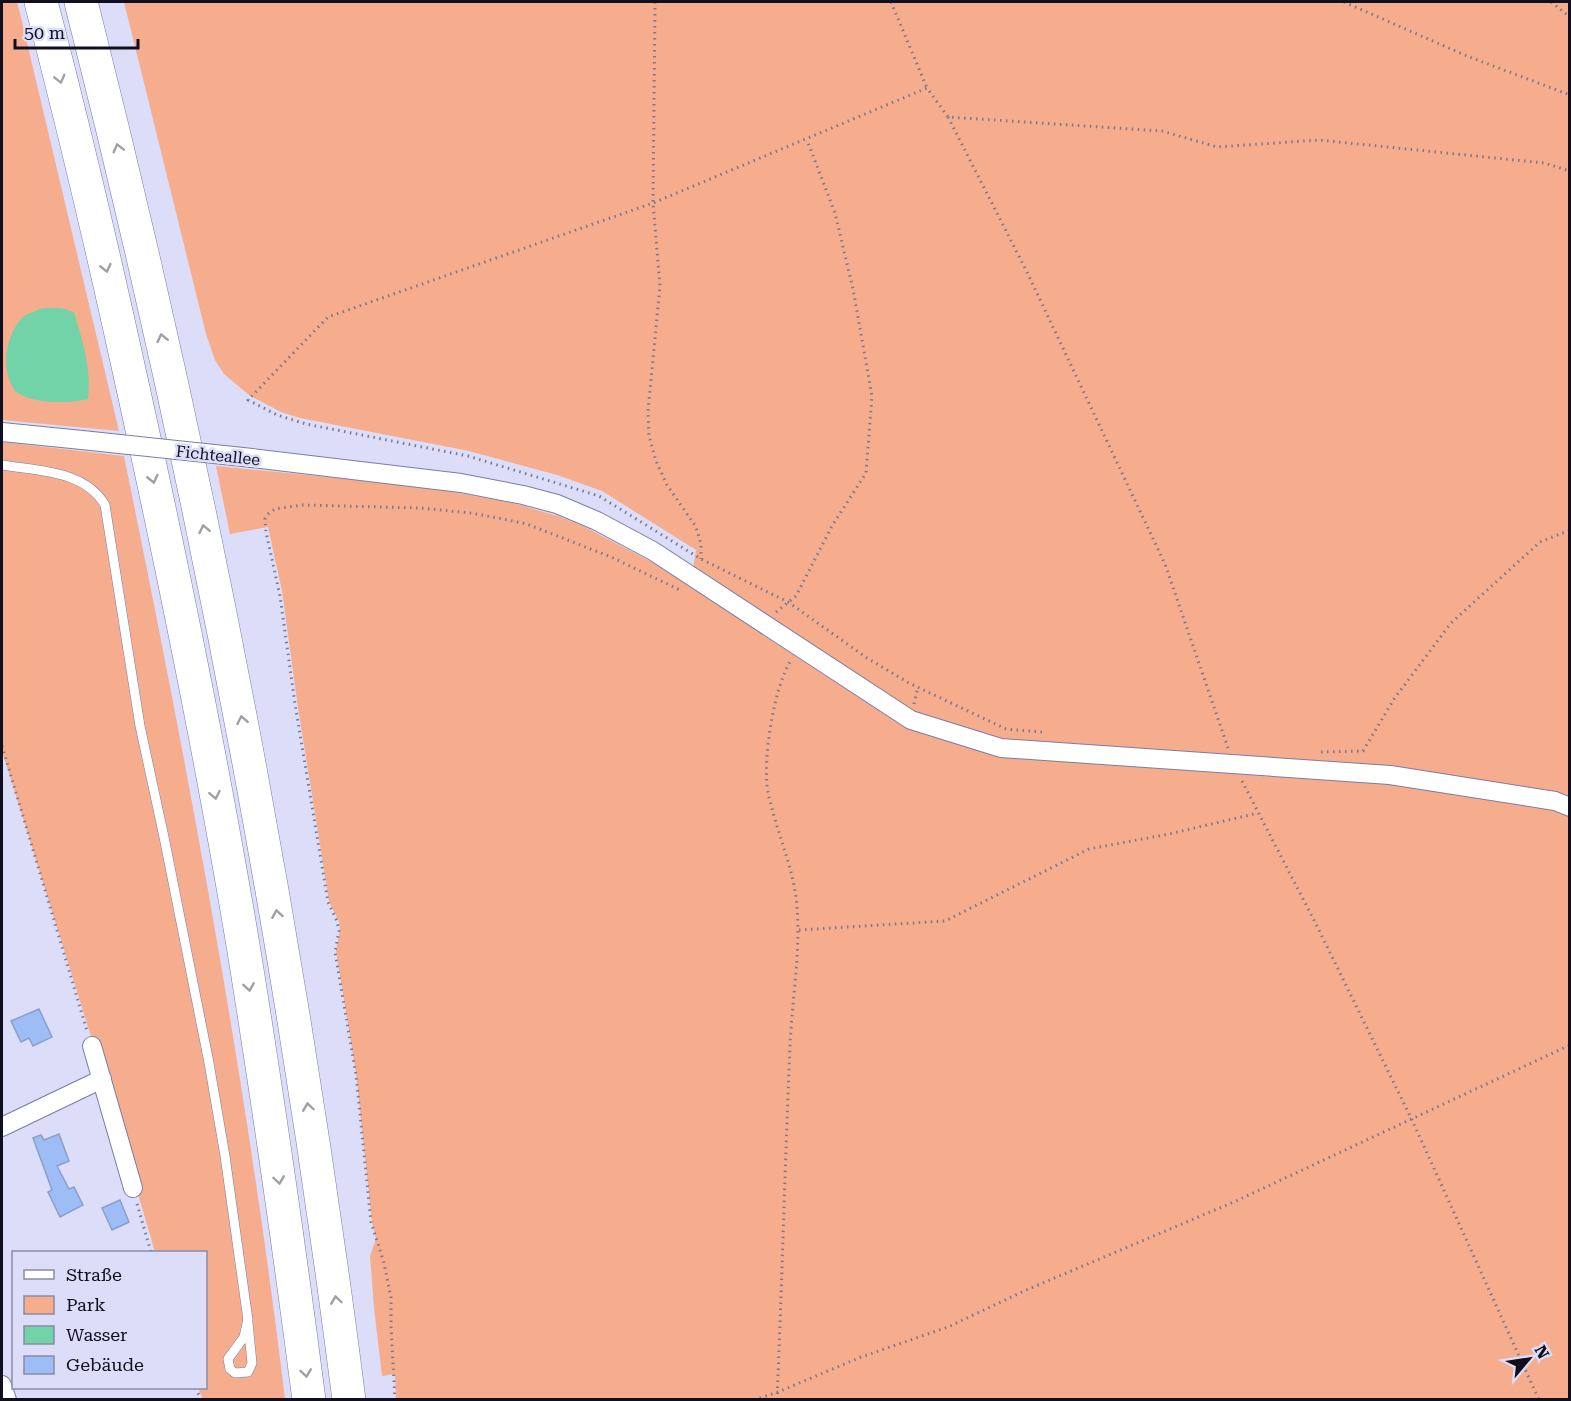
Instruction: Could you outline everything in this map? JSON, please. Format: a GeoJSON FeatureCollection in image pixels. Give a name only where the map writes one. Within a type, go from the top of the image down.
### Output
{"type":"FeatureCollection","features":[{"type":"Feature","properties":{"kind":"highway"},"geometry":{"type":"LineString","coordinates":[[40,2],[101,246],[158,502],[193,676],[241,936],[270,1112],[309,1400]]}},
{"type":"Feature","properties":{"kind":"highway"},"geometry":{"type":"LineString","coordinates":[[81,2],[154,303],[228,647],[296,1028],[349,1400]]}},
{"type":"Feature","properties":{"kind":"street","name":"Fichteallee"},"geometry":{"type":"LineString","coordinates":[[2,432],[434,479],[490,488],[557,504],[621,533],[653,551],[911,720],[1001,748],[1390,775],[1555,801],[1569,807]]}},
{"type":"Feature","properties":{"kind":"street"},"geometry":{"type":"LineString","coordinates":[[92,1046],[133,1188]]}},
{"type":"Feature","properties":{"kind":"street"},"geometry":{"type":"LineString","coordinates":[[2,1127],[102,1079]]}},
{"type":"Feature","properties":{"kind":"street"},"geometry":{"type":"LineString","coordinates":[[2,1385],[8,1400]]}},
{"type":"Feature","properties":{"kind":"lane"},"geometry":{"type":"LineString","coordinates":[[2,465],[72,478],[88,485],[105,505],[140,726],[209,1063],[225,1156],[248,1319],[252,1367],[248,1372],[235,1373],[230,1369],[228,1359],[244,1337],[248,1319]]}},
{"type":"Feature","properties":{"kind":"path"},"geometry":{"type":"LineString","coordinates":[[395,1400],[391,1326],[392,1298],[371,1222],[356,1075],[335,952],[339,931],[328,902],[295,704],[280,596],[265,519],[268,513],[275,509],[302,505],[420,508],[471,513],[527,524],[611,557],[681,591],[689,587],[696,579],[701,559],[701,543],[696,527],[668,485],[656,461],[649,436],[648,411],[660,286],[653,203],[655,2]]}},
{"type":"Feature","properties":{"kind":"path"},"geometry":{"type":"LineString","coordinates":[[891,2],[927,88],[948,117],[1162,131],[1217,147],[1318,140],[1545,163],[1569,171]]}},
{"type":"Feature","properties":{"kind":"path"},"geometry":{"type":"LineString","coordinates":[[1344,2],[1467,56],[1569,95]]}},
{"type":"Feature","properties":{"kind":"path"},"geometry":{"type":"LineString","coordinates":[[1551,2],[1569,17]]}},
{"type":"Feature","properties":{"kind":"path"},"geometry":{"type":"LineString","coordinates":[[927,88],[653,203],[327,317],[248,400],[277,415],[306,424],[468,456],[589,492],[620,508],[701,559],[788,602],[909,683],[1006,729],[1050,733]]}},
{"type":"Feature","properties":{"kind":"path"},"geometry":{"type":"LineString","coordinates":[[763,622],[796,596],[832,526],[866,473],[872,396],[853,289],[835,213],[807,139]]}},
{"type":"Feature","properties":{"kind":"path"},"geometry":{"type":"LineString","coordinates":[[1318,752],[1363,751],[1394,699],[1451,623],[1540,542],[1569,531]]}},
{"type":"Feature","properties":{"kind":"path"},"geometry":{"type":"LineString","coordinates":[[777,1400],[790,1045],[799,930],[792,876],[768,789],[768,767],[773,714],[780,683],[799,647]]}},
{"type":"Feature","properties":{"kind":"path"},"geometry":{"type":"LineString","coordinates":[[2,746],[92,1046]]}},
{"type":"Feature","properties":{"kind":"path"},"geometry":{"type":"LineString","coordinates":[[799,930],[945,921],[1089,849],[1258,813]]}},
{"type":"Feature","properties":{"kind":"path"},"geometry":{"type":"LineString","coordinates":[[753,1400],[778,1392],[861,1357],[948,1327],[1024,1291],[1236,1202],[1569,1045]]}},
{"type":"Feature","properties":{"kind":"path"},"geometry":{"type":"LineString","coordinates":[[133,1188],[151,1251]]}},
{"type":"Feature","properties":{"kind":"green space"},"geometry":{"type":"Polygon","coordinates":[[[2,2],[17,2],[119,431],[2,420],[2,2]]]}},
{"type":"Feature","properties":{"kind":"green space"},"geometry":{"type":"Polygon","coordinates":[[[124,2],[1569,2],[1569,1399],[396,1399],[395,1374],[382,1376],[370,1256],[376,1239],[372,1222],[356,1073],[336,951],[340,930],[339,922],[329,901],[282,591],[268,527],[230,534],[216,466],[421,486],[513,503],[583,526],[686,580],[693,569],[696,550],[602,491],[557,475],[469,451],[300,418],[281,412],[249,395],[224,374],[215,360],[206,334],[124,2]]]}},
{"type":"Feature","properties":{"kind":"green space"},"geometry":{"type":"Polygon","coordinates":[[[2,442],[124,456],[171,690],[214,926],[253,1162],[285,1399],[203,1399],[198,1389],[207,1389],[207,1251],[155,1251],[104,1078],[2,751],[2,442]]]}},
{"type":"Feature","properties":{"kind":"water"},"geometry":{"type":"Polygon","coordinates":[[[43,308],[61,308],[74,312],[89,377],[88,399],[71,402],[40,401],[15,391],[10,383],[6,362],[13,330],[26,315],[43,308]]]}},
{"type":"Feature","properties":{"kind":"building"},"geometry":{"type":"Polygon","coordinates":[[[39,1009],[52,1037],[33,1046],[29,1038],[21,1042],[11,1021],[39,1009]]]}},
{"type":"Feature","properties":{"kind":"building"},"geometry":{"type":"Polygon","coordinates":[[[59,1134],[69,1161],[57,1166],[69,1189],[74,1187],[83,1205],[60,1217],[48,1192],[52,1190],[33,1138],[41,1135],[44,1140],[59,1134]]]}},
{"type":"Feature","properties":{"kind":"building"},"geometry":{"type":"Polygon","coordinates":[[[120,1200],[129,1222],[112,1230],[102,1208],[120,1200]]]}}]}
